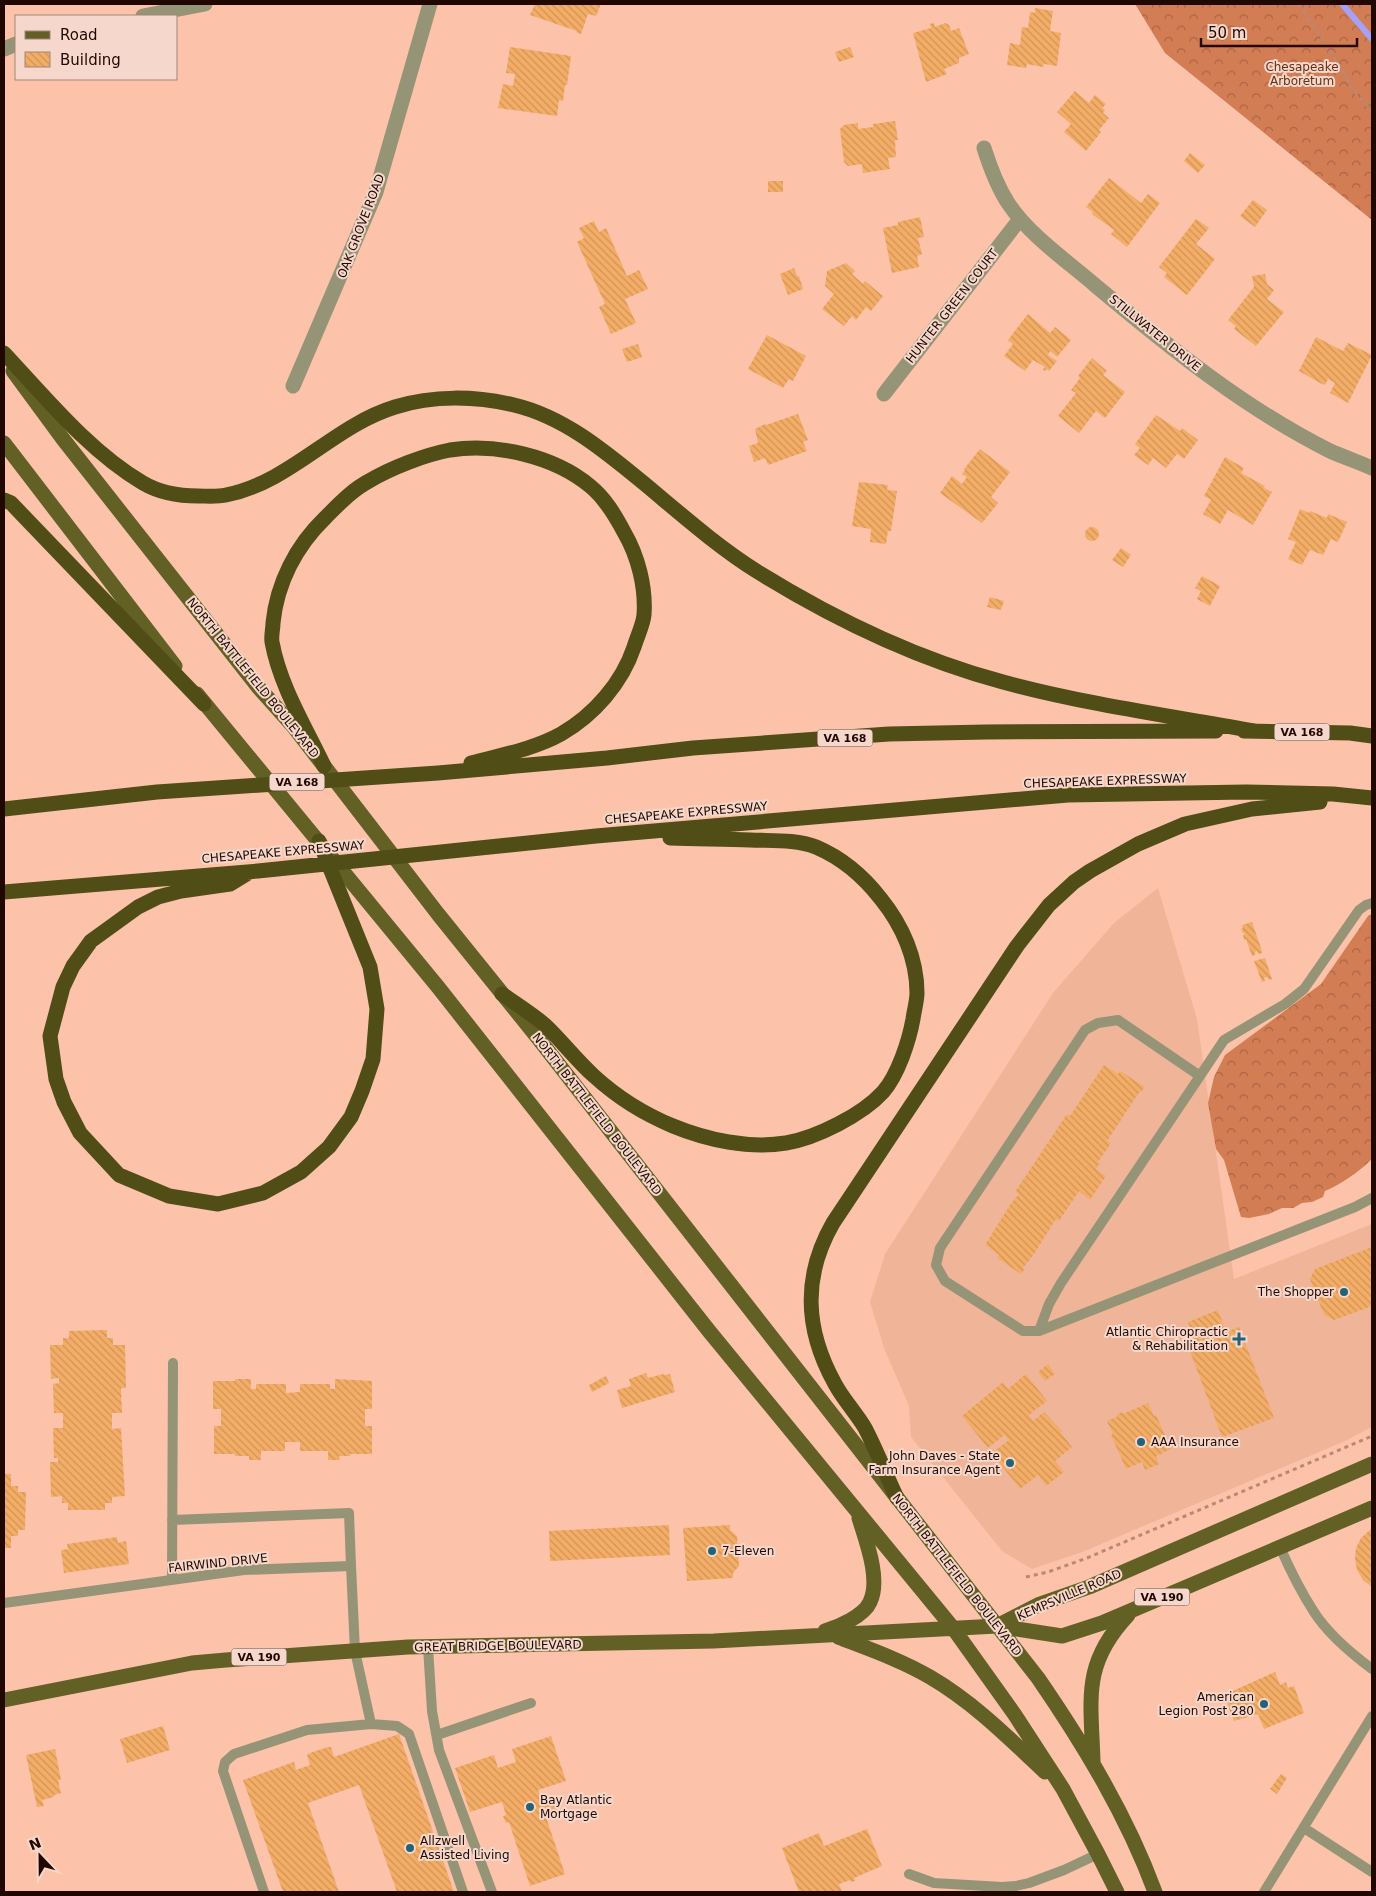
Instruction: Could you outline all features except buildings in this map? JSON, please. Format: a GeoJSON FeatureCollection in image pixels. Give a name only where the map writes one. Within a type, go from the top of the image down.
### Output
{"type":"FeatureCollection","features":[{"type":"Feature","properties":{"kind":"highway"},"geometry":{"type":"LineString","coordinates":[[4,353],[77,430],[115,463],[145,485],[163,492],[185,496],[226,495],[253,487],[284,472],[351,428],[397,406],[455,398],[475,398],[515,405],[544,415],[568,427],[615,460],[707,536],[757,571],[818,606],[878,636],[958,668],[999,681],[1051,694],[1254,731]]}},
{"type":"Feature","properties":{"kind":"highway"},"geometry":{"type":"LineString","coordinates":[[324,766],[286,689],[272,640],[275,603],[284,577],[304,543],[322,521],[346,497],[368,481],[400,465],[450,450],[483,449],[515,452],[540,458],[570,471],[592,487],[614,512],[627,536],[636,560],[642,586],[644,617],[622,676],[588,716],[562,733],[538,745],[438,773]]}},
{"type":"Feature","properties":{"kind":"highway"},"geometry":{"type":"LineString","coordinates":[[4,500],[11,503],[204,704]]}},
{"type":"Feature","properties":{"kind":"highway","name":"VA 168"},"geometry":{"type":"LineString","coordinates":[[4,809],[157,792],[438,773],[608,758],[694,748],[889,734],[1254,731],[1350,733],[1372,736]]}},
{"type":"Feature","properties":{"kind":"highway","name":"CHESAPEAKE EXPRESSWAY"},"geometry":{"type":"LineString","coordinates":[[4,892],[255,871],[596,836],[1068,795],[1246,792],[1333,794],[1367,798]]}},
{"type":"Feature","properties":{"kind":"highway"},"geometry":{"type":"LineString","coordinates":[[897,1498],[864,1427],[834,1383],[817,1343],[813,1331],[810,1306],[812,1282],[825,1236],[976,1006],[1017,946],[1049,906],[1074,882],[1090,870],[1138,844],[1185,824],[1252,809],[1367,798]]}},
{"type":"Feature","properties":{"kind":"highway"},"geometry":{"type":"LineString","coordinates":[[502,994],[544,1024],[594,1076],[622,1099],[674,1126],[703,1136],[730,1142],[758,1145],[786,1143],[821,1133],[850,1118],[883,1092],[901,1061],[911,1028],[917,993],[913,961],[905,938],[894,915],[870,884],[843,861],[815,847],[798,844],[780,841],[596,836]]}},
{"type":"Feature","properties":{"kind":"highway"},"geometry":{"type":"LineString","coordinates":[[255,871],[230,884],[181,891],[158,897],[138,907],[91,941],[73,966],[62,987],[50,1036],[56,1079],[64,1102],[80,1133],[119,1176],[169,1196],[218,1204],[264,1193],[301,1172],[329,1147],[351,1118],[362,1092],[373,1059],[377,1010],[370,967],[319,841]]}},
{"type":"Feature","properties":{"kind":"main road","name":"NORTH BATTLEFIELD BOULEVARD"},"geometry":{"type":"LineString","coordinates":[[4,358],[69,447],[259,688],[293,726],[1044,1686],[1093,1762],[1127,1826],[1156,1891]]}},
{"type":"Feature","properties":{"kind":"main road"},"geometry":{"type":"LineString","coordinates":[[4,444],[204,704],[319,841],[438,988],[709,1331],[953,1628],[1015,1715],[1063,1789],[1117,1892]]}},
{"type":"Feature","properties":{"kind":"main road","name":"KEMPSVILLE ROAD"},"geometry":{"type":"LineString","coordinates":[[997,1626],[1040,1604],[1089,1587],[1372,1464]]}},
{"type":"Feature","properties":{"kind":"main road","name":"KEMPSVILLE ROAD"},"geometry":{"type":"LineString","coordinates":[[997,1626],[1062,1636],[1133,1610],[1372,1508]]}},
{"type":"Feature","properties":{"kind":"main road"},"geometry":{"type":"LineString","coordinates":[[813,1636],[838,1627],[855,1617],[870,1604],[873,1591],[873,1572],[869,1549],[856,1509]]}},
{"type":"Feature","properties":{"kind":"main road"},"geometry":{"type":"LineString","coordinates":[[1093,1762],[1091,1699],[1095,1666],[1112,1633],[1133,1610]]}},
{"type":"Feature","properties":{"kind":"main road","name":"GREAT BRIDGE BOULEVARD"},"geometry":{"type":"LineString","coordinates":[[4,1700],[192,1663],[428,1646],[714,1641],[997,1626]]}},
{"type":"Feature","properties":{"kind":"main road"},"geometry":{"type":"LineString","coordinates":[[832,1635],[912,1667],[947,1688],[983,1715],[1063,1789]]}},
{"type":"Feature","properties":{"kind":"street"},"geometry":{"type":"LineString","coordinates":[[148,15],[205,4]]}},
{"type":"Feature","properties":{"kind":"street","name":"OAK GROVE ROAD"},"geometry":{"type":"LineString","coordinates":[[293,386],[376,192],[430,4]]}},
{"type":"Feature","properties":{"kind":"street","name":"STILLWATER DRIVE"},"geometry":{"type":"LineString","coordinates":[[984,148],[992,173],[1008,203],[1020,219],[1045,243],[1156,336],[1213,380],[1268,416],[1331,451],[1372,468]]}},
{"type":"Feature","properties":{"kind":"street","name":"HUNTER GREEN COURT"},"geometry":{"type":"LineString","coordinates":[[884,394],[1020,219]]}},
{"type":"Feature","properties":{"kind":"lane"},"geometry":{"type":"LineString","coordinates":[[1039,1331],[1049,1304],[1062,1283],[1224,1040],[1269,1014],[1304,989],[1360,910],[1372,903]]}},
{"type":"Feature","properties":{"kind":"lane"},"geometry":{"type":"LineString","coordinates":[[1200,1076],[1118,1020],[1098,1023],[1085,1030],[940,1248],[936,1264],[945,1281],[1023,1331],[1039,1331],[1356,1207],[1372,1198]]}},
{"type":"Feature","properties":{"kind":"lane"},"geometry":{"type":"LineString","coordinates":[[172,1580],[173,1363]]}},
{"type":"Feature","properties":{"kind":"lane"},"geometry":{"type":"LineString","coordinates":[[172,1520],[349,1512],[355,1651],[371,1724]]}},
{"type":"Feature","properties":{"kind":"lane"},"geometry":{"type":"LineString","coordinates":[[1280,1547],[1293,1577],[1316,1614],[1350,1652],[1372,1669]]}},
{"type":"Feature","properties":{"kind":"lane","name":"FAIRWIND DRIVE"},"geometry":{"type":"LineString","coordinates":[[4,1603],[244,1570],[351,1566]]}},
{"type":"Feature","properties":{"kind":"lane"},"geometry":{"type":"LineString","coordinates":[[428,1646],[432,1711],[439,1750],[492,1892]]}},
{"type":"Feature","properties":{"kind":"lane"},"geometry":{"type":"LineString","coordinates":[[437,1735],[531,1703]]}},
{"type":"Feature","properties":{"kind":"lane"},"geometry":{"type":"LineString","coordinates":[[1264,1892],[1372,1716]]}},
{"type":"Feature","properties":{"kind":"lane"},"geometry":{"type":"LineString","coordinates":[[264,1892],[223,1771],[225,1762],[234,1754],[307,1730],[371,1724],[397,1726],[409,1734],[463,1892]]}},
{"type":"Feature","properties":{"kind":"lane"},"geometry":{"type":"LineString","coordinates":[[1304,1828],[1372,1872]]}},
{"type":"Feature","properties":{"kind":"lane"},"geometry":{"type":"LineString","coordinates":[[909,1874],[934,1883],[1016,1886],[1064,1870],[1098,1854]]}},
{"type":"Feature","properties":{"kind":"path"},"geometry":{"type":"LineString","coordinates":[[1300,4],[1345,74],[1352,89],[1372,111]]}},
{"type":"Feature","properties":{"kind":"path"},"geometry":{"type":"LineString","coordinates":[[1026,1577],[1048,1572],[1088,1558],[1372,1436]]}},
{"type":"Feature","properties":{"kind":"shaded area"},"geometry":{"type":"Polygon","coordinates":[[[1158,888],[1197,1019],[1234,1279],[1372,1224],[1372,1427],[1345,1441],[1082,1552],[1032,1569],[1002,1551],[911,1437],[909,1406],[884,1348],[870,1302],[885,1254],[1053,993],[1114,923],[1158,888]]]}},
{"type":"Feature","properties":{"kind":"green space","name":"Chesapeake Arboretum"},"geometry":{"type":"Polygon","coordinates":[[[1135,4],[1372,4],[1372,220],[1165,53],[1135,4]]]}},
{"type":"Feature","properties":{"kind":"green space"},"geometry":{"type":"Polygon","coordinates":[[[1372,914],[1372,1159],[1350,1177],[1325,1191],[1323,1197],[1312,1202],[1302,1203],[1293,1208],[1282,1208],[1269,1214],[1249,1218],[1241,1217],[1224,1160],[1216,1149],[1208,1103],[1214,1077],[1225,1055],[1321,984],[1368,916],[1372,914]]]}},
{"type":"Feature","properties":{"kind":"waterway"},"geometry":{"type":"LineString","coordinates":[[1342,4],[1372,39]]}},
{"type":"Feature","properties":{"kind":"place","name":"The Shopper"},"geometry":{"type":"Point","coordinates":[1344,1292]}},
{"type":"Feature","properties":{"kind":"place","name":"Atlantic Chiropractic & Rehabilitation"},"geometry":{"type":"Point","coordinates":[1239,1339]}},
{"type":"Feature","properties":{"kind":"place","name":"AAA Insurance"},"geometry":{"type":"Point","coordinates":[1141,1442]}},
{"type":"Feature","properties":{"kind":"place","name":"John Daves - State Farm Insurance Agent"},"geometry":{"type":"Point","coordinates":[1010,1463]}},
{"type":"Feature","properties":{"kind":"place","name":"7-Eleven"},"geometry":{"type":"Point","coordinates":[712,1551]}},
{"type":"Feature","properties":{"kind":"place","name":"American Legion Post 280"},"geometry":{"type":"Point","coordinates":[1264,1704]}},
{"type":"Feature","properties":{"kind":"place","name":"Bay Atlantic Mortgage"},"geometry":{"type":"Point","coordinates":[530,1807]}},
{"type":"Feature","properties":{"kind":"place","name":"Allzwell Assisted Living"},"geometry":{"type":"Point","coordinates":[410,1848]}}]}
